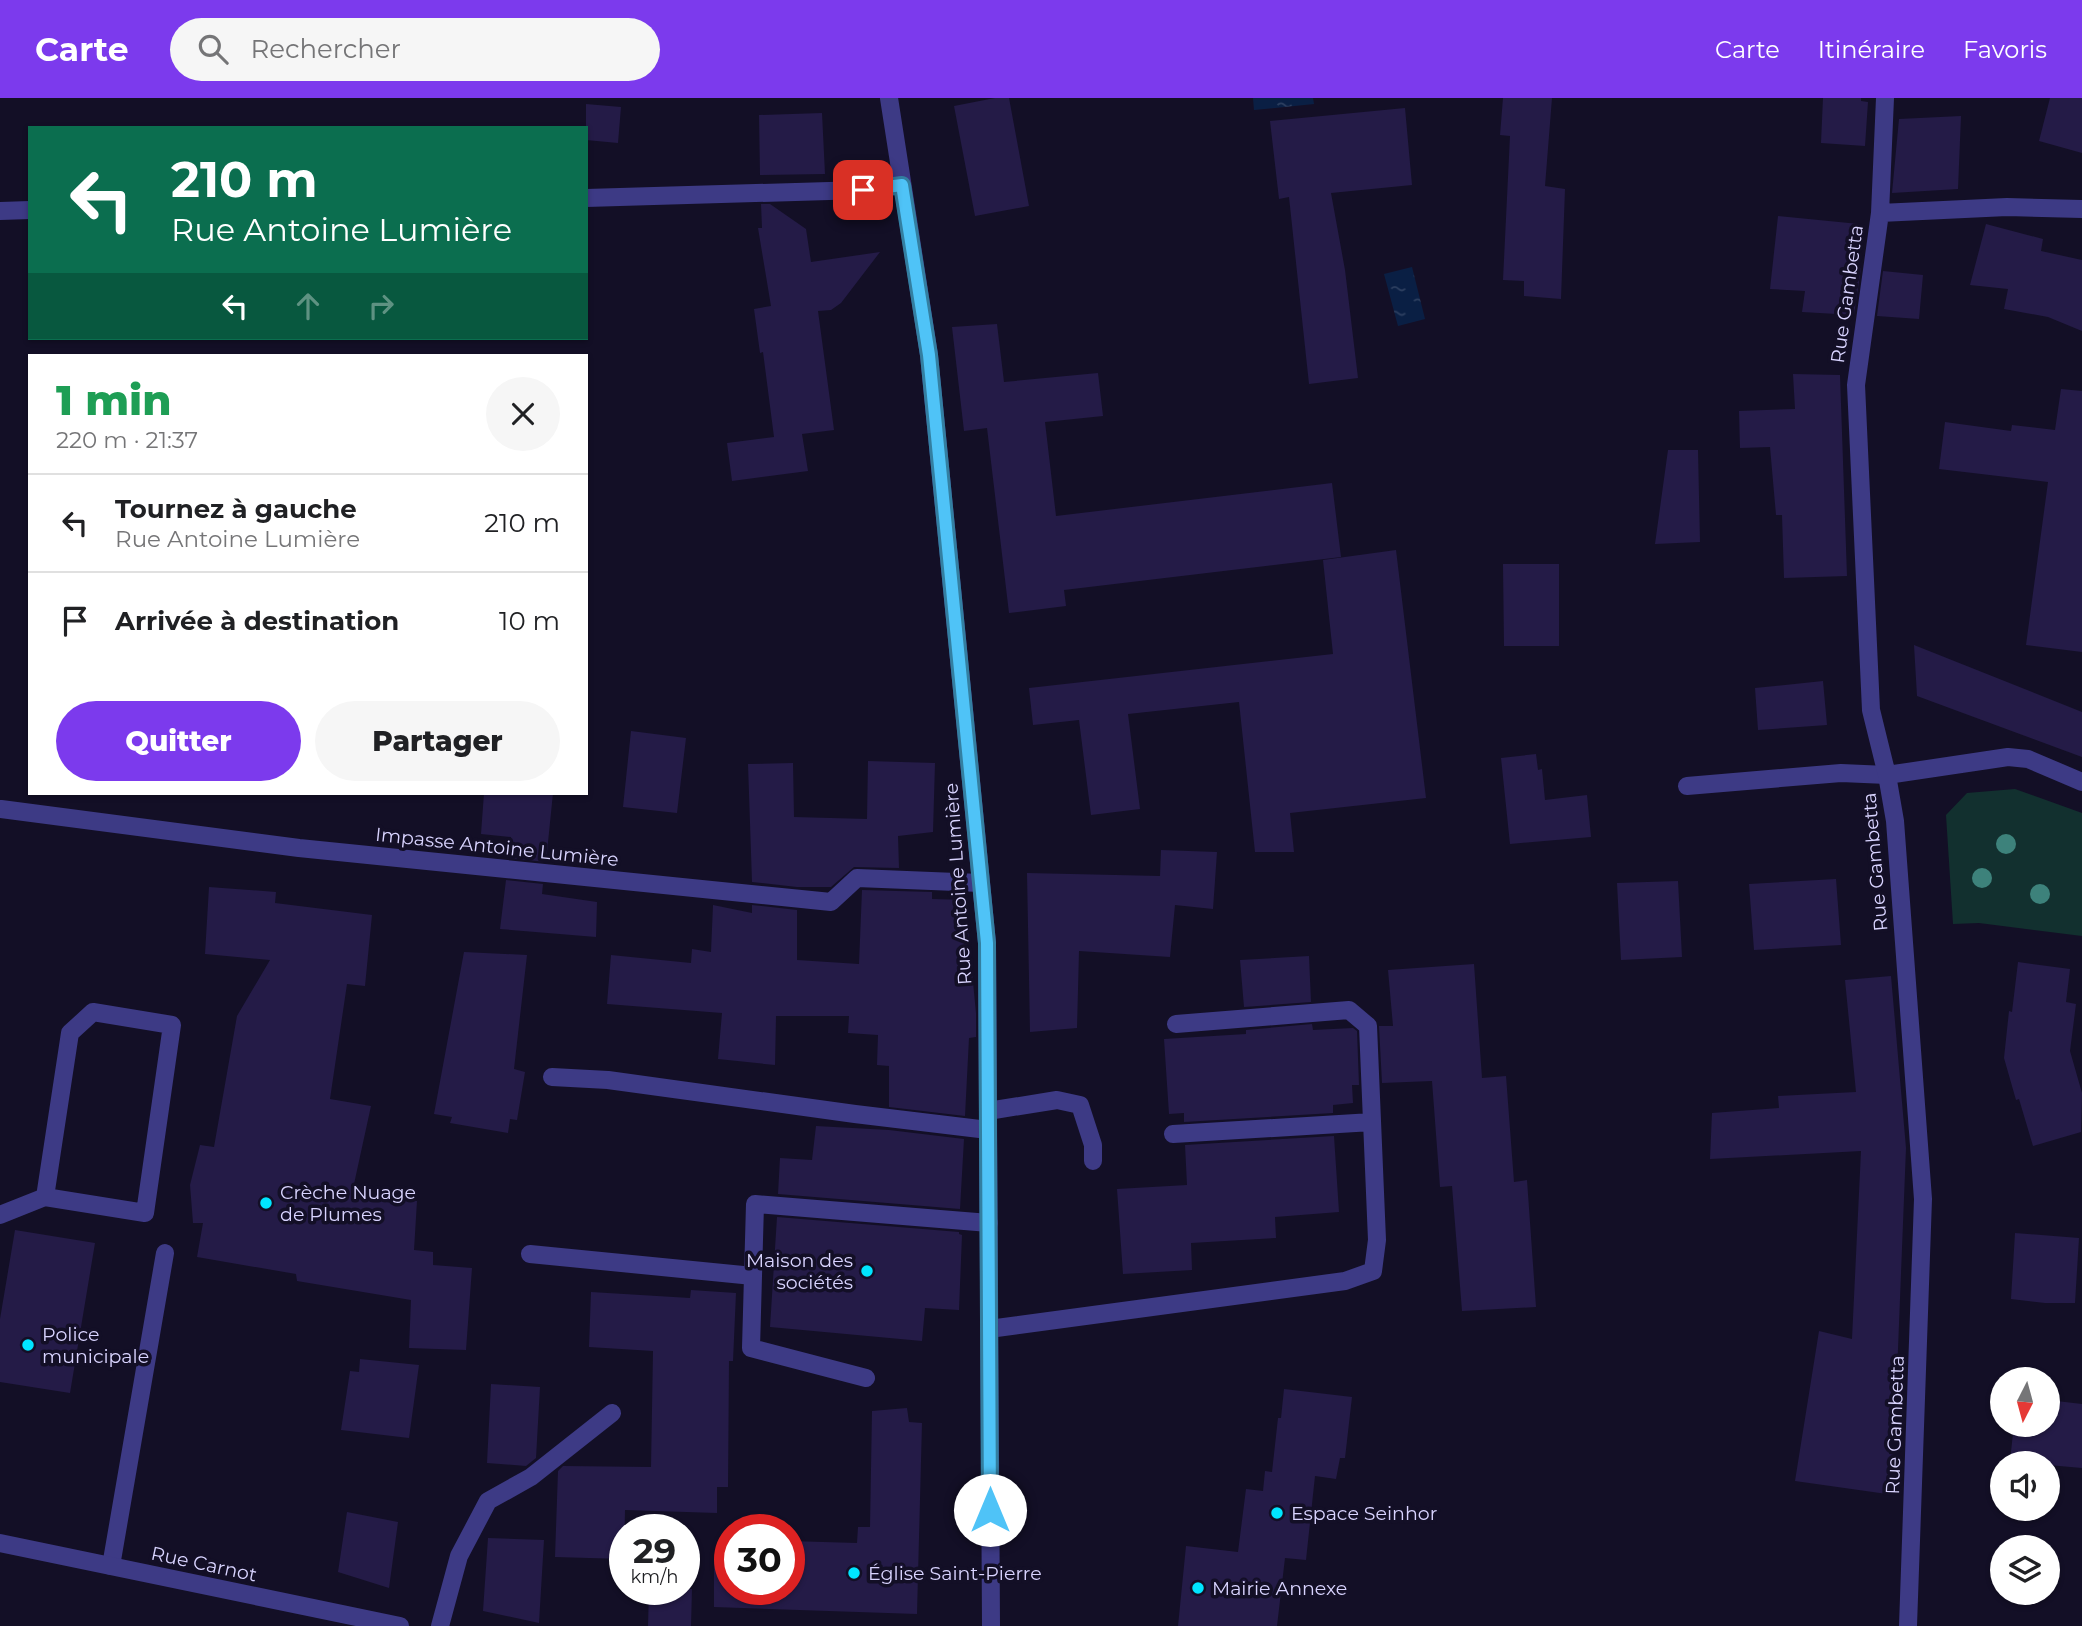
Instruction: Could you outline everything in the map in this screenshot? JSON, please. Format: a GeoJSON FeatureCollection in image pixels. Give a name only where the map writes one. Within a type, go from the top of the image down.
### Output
{"type":"FeatureCollection","features":[{"type":"Feature","properties":{"kind":"street","name":"Rue Antoine Lumière"},"geometry":{"type":"LineString","coordinates":[[889,98],[929,355],[987,943],[991,1626]]}},
{"type":"Feature","properties":{"kind":"street","name":"Rue Gambetta"},"geometry":{"type":"LineString","coordinates":[[1885,98],[1880,213],[1856,385],[1871,710],[1895,821],[1923,1199],[1908,1626]]}},
{"type":"Feature","properties":{"kind":"street"},"geometry":{"type":"LineString","coordinates":[[588,198],[863,190],[902,185]]}},
{"type":"Feature","properties":{"kind":"street"},"geometry":{"type":"LineString","coordinates":[[1880,213],[2007,207],[2082,209]]}},
{"type":"Feature","properties":{"kind":"street"},"geometry":{"type":"LineString","coordinates":[[0,211],[28,211]]}},
{"type":"Feature","properties":{"kind":"street"},"geometry":{"type":"LineString","coordinates":[[1687,786],[1841,773],[1887,775],[2008,757],[2028,759],[2082,782]]}},
{"type":"Feature","properties":{"kind":"street","name":"Impasse Antoine Lumière"},"geometry":{"type":"LineString","coordinates":[[1,809],[299,848],[831,902],[858,878],[981,883]]}},
{"type":"Feature","properties":{"kind":"street"},"geometry":{"type":"LineString","coordinates":[[989,1329],[1345,1281],[1373,1271],[1377,1240],[1368,1026],[1349,1010],[1177,1024]]}},
{"type":"Feature","properties":{"kind":"street"},"geometry":{"type":"LineString","coordinates":[[0,1215],[45,1197],[145,1213],[172,1025],[93,1012],[70,1033],[45,1197]]}},
{"type":"Feature","properties":{"kind":"street"},"geometry":{"type":"LineString","coordinates":[[552,1077],[608,1080],[988,1130]]}},
{"type":"Feature","properties":{"kind":"street"},"geometry":{"type":"LineString","coordinates":[[988,1111],[1057,1100],[1080,1105],[1094,1145],[1093,1161]]}},
{"type":"Feature","properties":{"kind":"street"},"geometry":{"type":"LineString","coordinates":[[1173,1134],[1372,1122]]}},
{"type":"Feature","properties":{"kind":"street"},"geometry":{"type":"LineString","coordinates":[[866,1378],[751,1348],[755,1203],[989,1223]]}},
{"type":"Feature","properties":{"kind":"street"},"geometry":{"type":"LineString","coordinates":[[111,1566],[165,1253]]}},
{"type":"Feature","properties":{"kind":"street"},"geometry":{"type":"LineString","coordinates":[[530,1254],[753,1276]]}},
{"type":"Feature","properties":{"kind":"street"},"geometry":{"type":"LineString","coordinates":[[440,1626],[459,1556],[488,1501],[531,1477],[612,1413]]}},
{"type":"Feature","properties":{"kind":"street","name":"Rue Carnot"},"geometry":{"type":"LineString","coordinates":[[0,1543],[400,1626]]}},
{"type":"Feature","properties":{"kind":"green space"},"geometry":{"type":"Polygon","coordinates":[[[2015,789],[2082,813],[2082,936],[1979,923],[1953,924],[1946,815],[1967,793],[2015,789]]]}},
{"type":"Feature","properties":{"kind":"water"},"geometry":{"type":"Polygon","coordinates":[[[1253,98],[1313,98],[1314,104],[1254,110],[1253,98]]]}},
{"type":"Feature","properties":{"kind":"water"},"geometry":{"type":"Polygon","coordinates":[[[1412,267],[1425,319],[1398,326],[1384,274],[1412,267]]]}},
{"type":"Feature","properties":{"kind":"building"},"geometry":{"type":"Polygon","coordinates":[[[1009,98],[1029,206],[975,216],[954,106],[1009,98]]]}},
{"type":"Feature","properties":{"kind":"building"},"geometry":{"type":"Polygon","coordinates":[[[1503,98],[1552,98],[1545,186],[1565,189],[1561,299],[1524,296],[1524,281],[1503,280],[1510,136],[1500,135],[1503,98]]]}},
{"type":"Feature","properties":{"kind":"building"},"geometry":{"type":"Polygon","coordinates":[[[1823,98],[1861,98],[1861,101],[1868,102],[1865,146],[1821,143],[1823,98]]]}},
{"type":"Feature","properties":{"kind":"building"},"geometry":{"type":"Polygon","coordinates":[[[2050,98],[2082,98],[2082,153],[2039,141],[2050,98]]]}},
{"type":"Feature","properties":{"kind":"building"},"geometry":{"type":"Polygon","coordinates":[[[586,104],[621,107],[618,143],[588,140],[586,104]]]}},
{"type":"Feature","properties":{"kind":"building"},"geometry":{"type":"Polygon","coordinates":[[[1405,108],[1412,185],[1331,193],[1345,270],[1358,378],[1309,384],[1289,197],[1279,199],[1270,121],[1405,108]]]}},
{"type":"Feature","properties":{"kind":"building"},"geometry":{"type":"Polygon","coordinates":[[[822,113],[825,174],[760,175],[759,115],[822,113]]]}},
{"type":"Feature","properties":{"kind":"building"},"geometry":{"type":"Polygon","coordinates":[[[1961,116],[1958,189],[1892,193],[1899,119],[1961,116]]]}},
{"type":"Feature","properties":{"kind":"building"},"geometry":{"type":"Polygon","coordinates":[[[761,204],[770,204],[806,229],[811,262],[880,252],[841,303],[831,310],[818,311],[834,430],[802,434],[808,471],[732,481],[727,443],[774,437],[763,352],[760,353],[754,309],[771,306],[758,228],[762,228],[761,204]]]}},
{"type":"Feature","properties":{"kind":"building"},"geometry":{"type":"Polygon","coordinates":[[[1778,216],[1859,224],[1853,267],[1861,268],[1854,315],[1802,312],[1805,291],[1770,289],[1778,216]]]}},
{"type":"Feature","properties":{"kind":"building"},"geometry":{"type":"Polygon","coordinates":[[[1986,224],[2043,239],[2041,251],[2082,260],[2082,331],[2048,317],[2004,309],[2008,289],[1970,285],[1986,224]]]}},
{"type":"Feature","properties":{"kind":"building"},"geometry":{"type":"Polygon","coordinates":[[[1883,271],[1923,275],[1919,319],[1877,316],[1883,271]]]}},
{"type":"Feature","properties":{"kind":"building"},"geometry":{"type":"Polygon","coordinates":[[[997,324],[1004,382],[1098,373],[1103,416],[1045,422],[1056,516],[1332,483],[1341,557],[1064,590],[1066,606],[1009,613],[987,428],[964,431],[952,327],[997,324]]]}},
{"type":"Feature","properties":{"kind":"building"},"geometry":{"type":"Polygon","coordinates":[[[1793,374],[1840,375],[1847,576],[1784,578],[1782,515],[1776,515],[1770,447],[1740,448],[1739,411],[1795,409],[1793,374]]]}},
{"type":"Feature","properties":{"kind":"building"},"geometry":{"type":"Polygon","coordinates":[[[2061,389],[2082,391],[2082,652],[2026,645],[2048,482],[1939,469],[1945,422],[2011,431],[2012,425],[2055,430],[2061,389]]]}},
{"type":"Feature","properties":{"kind":"building"},"geometry":{"type":"Polygon","coordinates":[[[1668,450],[1698,450],[1700,542],[1655,544],[1668,450]]]}},
{"type":"Feature","properties":{"kind":"building"},"geometry":{"type":"Polygon","coordinates":[[[1396,550],[1426,798],[1290,813],[1294,852],[1255,852],[1239,702],[1128,714],[1140,809],[1091,815],[1079,720],[1033,725],[1029,688],[1333,654],[1323,560],[1396,550]]]}},
{"type":"Feature","properties":{"kind":"building"},"geometry":{"type":"Polygon","coordinates":[[[1503,564],[1559,564],[1559,646],[1504,646],[1503,564]]]}},
{"type":"Feature","properties":{"kind":"building"},"geometry":{"type":"Polygon","coordinates":[[[1914,645],[2082,712],[2082,757],[1917,696],[1914,645]]]}},
{"type":"Feature","properties":{"kind":"building"},"geometry":{"type":"Polygon","coordinates":[[[1823,681],[1827,725],[1758,730],[1755,688],[1823,681]]]}},
{"type":"Feature","properties":{"kind":"building"},"geometry":{"type":"Polygon","coordinates":[[[631,731],[686,738],[677,813],[623,807],[631,731]]]}},
{"type":"Feature","properties":{"kind":"building"},"geometry":{"type":"Polygon","coordinates":[[[1536,754],[1538,770],[1542,769],[1545,800],[1587,795],[1591,837],[1510,844],[1501,758],[1536,754]]]}},
{"type":"Feature","properties":{"kind":"building"},"geometry":{"type":"Polygon","coordinates":[[[868,761],[935,763],[933,832],[898,836],[899,868],[854,867],[831,887],[797,887],[752,882],[748,764],[793,763],[794,817],[867,819],[868,761]]]}},
{"type":"Feature","properties":{"kind":"building"},"geometry":{"type":"Polygon","coordinates":[[[484,795],[553,795],[546,862],[509,858],[511,837],[481,834],[484,795]]]}},
{"type":"Feature","properties":{"kind":"building"},"geometry":{"type":"Polygon","coordinates":[[[1161,850],[1217,852],[1213,909],[1175,905],[1170,957],[1079,951],[1077,1028],[1030,1032],[1027,873],[1160,876],[1161,850]]]}},
{"type":"Feature","properties":{"kind":"building"},"geometry":{"type":"Polygon","coordinates":[[[1836,879],[1841,945],[1754,950],[1749,884],[1836,879]]]}},
{"type":"Feature","properties":{"kind":"building"},"geometry":{"type":"Polygon","coordinates":[[[506,880],[543,884],[542,894],[597,902],[596,937],[500,929],[506,880]]]}},
{"type":"Feature","properties":{"kind":"building"},"geometry":{"type":"Polygon","coordinates":[[[1678,881],[1682,957],[1621,960],[1617,883],[1678,881]]]}},
{"type":"Feature","properties":{"kind":"building"},"geometry":{"type":"Polygon","coordinates":[[[209,887],[276,892],[275,903],[372,915],[365,986],[347,984],[330,1099],[371,1106],[354,1184],[363,1187],[363,1197],[417,1201],[414,1250],[433,1252],[433,1265],[472,1268],[466,1350],[409,1348],[411,1300],[297,1281],[296,1274],[197,1257],[203,1223],[193,1223],[190,1185],[200,1145],[214,1147],[237,1016],[270,960],[205,954],[209,887]]]}},
{"type":"Feature","properties":{"kind":"building"},"geometry":{"type":"Polygon","coordinates":[[[862,890],[932,892],[932,899],[965,900],[976,1037],[969,1038],[965,1116],[889,1107],[889,1066],[877,1065],[878,1035],[848,1033],[849,1016],[776,1016],[775,1065],[718,1059],[722,1013],[607,1004],[611,955],[691,963],[692,949],[711,952],[713,905],[752,913],[752,905],[797,910],[797,960],[859,964],[862,890]]]}},
{"type":"Feature","properties":{"kind":"building"},"geometry":{"type":"Polygon","coordinates":[[[464,952],[527,955],[514,1069],[525,1072],[517,1120],[510,1119],[508,1133],[450,1123],[452,1117],[434,1114],[464,952]]]}},
{"type":"Feature","properties":{"kind":"building"},"geometry":{"type":"Polygon","coordinates":[[[1309,956],[1311,1002],[1244,1007],[1240,960],[1309,956]]]}},
{"type":"Feature","properties":{"kind":"building"},"geometry":{"type":"Polygon","coordinates":[[[2018,962],[2070,969],[2066,1002],[2076,1004],[2070,1051],[2082,1093],[2081,1132],[2033,1146],[2004,1058],[2018,962]]]}},
{"type":"Feature","properties":{"kind":"building"},"geometry":{"type":"Polygon","coordinates":[[[1474,964],[1482,1078],[1506,1076],[1514,1182],[1527,1180],[1536,1307],[1462,1311],[1452,1186],[1440,1187],[1432,1081],[1382,1083],[1379,1026],[1393,1026],[1388,970],[1474,964]]]}},
{"type":"Feature","properties":{"kind":"building"},"geometry":{"type":"Polygon","coordinates":[[[1891,976],[1906,1148],[1897,1374],[1889,1454],[1896,1455],[1894,1495],[1795,1481],[1819,1331],[1852,1339],[1861,1151],[1710,1159],[1712,1113],[1779,1108],[1778,1096],[1856,1092],[1845,980],[1891,976]]]}},
{"type":"Feature","properties":{"kind":"building"},"geometry":{"type":"Polygon","coordinates":[[[1312,1024],[1313,1030],[1353,1028],[1357,1031],[1359,1085],[1352,1085],[1353,1103],[1333,1105],[1333,1113],[1184,1122],[1184,1113],[1169,1114],[1164,1039],[1246,1034],[1246,1030],[1312,1024]]]}},
{"type":"Feature","properties":{"kind":"building"},"geometry":{"type":"Polygon","coordinates":[[[816,1126],[889,1130],[964,1139],[960,1209],[778,1194],[780,1158],[812,1160],[816,1126]]]}},
{"type":"Feature","properties":{"kind":"building"},"geometry":{"type":"Polygon","coordinates":[[[1334,1136],[1339,1212],[1275,1217],[1276,1238],[1191,1243],[1192,1270],[1123,1274],[1117,1189],[1187,1185],[1185,1145],[1334,1136]]]}},
{"type":"Feature","properties":{"kind":"building","name":"Maison des sociétés"},"geometry":{"type":"Polygon","coordinates":[[[777,1217],[959,1232],[962,1235],[959,1310],[925,1308],[922,1341],[770,1327],[777,1217]]]}},
{"type":"Feature","properties":{"kind":"building"},"geometry":{"type":"Polygon","coordinates":[[[15,1230],[95,1243],[70,1393],[0,1382],[0,1319],[15,1230]]]}},
{"type":"Feature","properties":{"kind":"building"},"geometry":{"type":"Polygon","coordinates":[[[2015,1233],[2079,1238],[2075,1303],[2011,1299],[2015,1233]]]}},
{"type":"Feature","properties":{"kind":"building"},"geometry":{"type":"Polygon","coordinates":[[[691,1290],[736,1293],[733,1361],[729,1361],[728,1487],[717,1487],[717,1513],[625,1510],[625,1514],[609,1514],[609,1559],[555,1557],[558,1471],[563,1466],[651,1467],[653,1351],[589,1347],[591,1292],[690,1298],[691,1290]]]}},
{"type":"Feature","properties":{"kind":"building"},"geometry":{"type":"Polygon","coordinates":[[[360,1359],[419,1365],[409,1438],[341,1430],[350,1371],[359,1372],[360,1359]]]}},
{"type":"Feature","properties":{"kind":"building"},"geometry":{"type":"Polygon","coordinates":[[[491,1384],[540,1387],[536,1458],[526,1466],[487,1463],[491,1384]]]}},
{"type":"Feature","properties":{"kind":"building","name":"Espace Seinhor"},"geometry":{"type":"Polygon","coordinates":[[[1284,1389],[1352,1397],[1345,1458],[1340,1458],[1336,1479],[1315,1476],[1306,1560],[1285,1558],[1277,1626],[1178,1626],[1186,1546],[1238,1552],[1246,1489],[1263,1491],[1265,1471],[1272,1472],[1284,1389]]]}},
{"type":"Feature","properties":{"kind":"building"},"geometry":{"type":"Polygon","coordinates":[[[2060,1401],[2082,1404],[2082,1468],[2060,1466],[2060,1451],[2011,1451],[2013,1437],[2060,1437],[2060,1401]]]}},
{"type":"Feature","properties":{"kind":"building","name":"Église Saint-Pierre"},"geometry":{"type":"Polygon","coordinates":[[[907,1408],[909,1422],[922,1423],[917,1614],[714,1607],[805,1605],[805,1541],[857,1543],[858,1527],[870,1527],[872,1411],[907,1408]]]}},
{"type":"Feature","properties":{"kind":"building"},"geometry":{"type":"Polygon","coordinates":[[[347,1512],[398,1522],[389,1588],[338,1572],[347,1512]]]}},
{"type":"Feature","properties":{"kind":"building"},"geometry":{"type":"Polygon","coordinates":[[[488,1538],[544,1540],[539,1623],[483,1611],[488,1538]]]}},
{"type":"Feature","properties":{"kind":"building"},"geometry":{"type":"Polygon","coordinates":[[[649,1605],[692,1605],[691,1626],[648,1626],[649,1605]]]}},
{"type":"Feature","properties":{"kind":"place","name":"Crèche Nuage de Plumes"},"geometry":{"type":"Point","coordinates":[266,1203]}},
{"type":"Feature","properties":{"kind":"place","name":"Maison des sociétés"},"geometry":{"type":"Point","coordinates":[867,1271]}},
{"type":"Feature","properties":{"kind":"place","name":"Police municipale"},"geometry":{"type":"Point","coordinates":[28,1345]}},
{"type":"Feature","properties":{"kind":"place","name":"Espace Seinhor"},"geometry":{"type":"Point","coordinates":[1277,1513]}},
{"type":"Feature","properties":{"kind":"place","name":"Église Saint-Pierre"},"geometry":{"type":"Point","coordinates":[854,1573]}},
{"type":"Feature","properties":{"kind":"place","name":"Mairie Annexe"},"geometry":{"type":"Point","coordinates":[1198,1588]}},
{"type":"Feature","properties":{"kind":"route"},"geometry":{"type":"LineString","coordinates":[[863,190],[902,185],[929,355],[987,943],[990,1510]]}}]}
